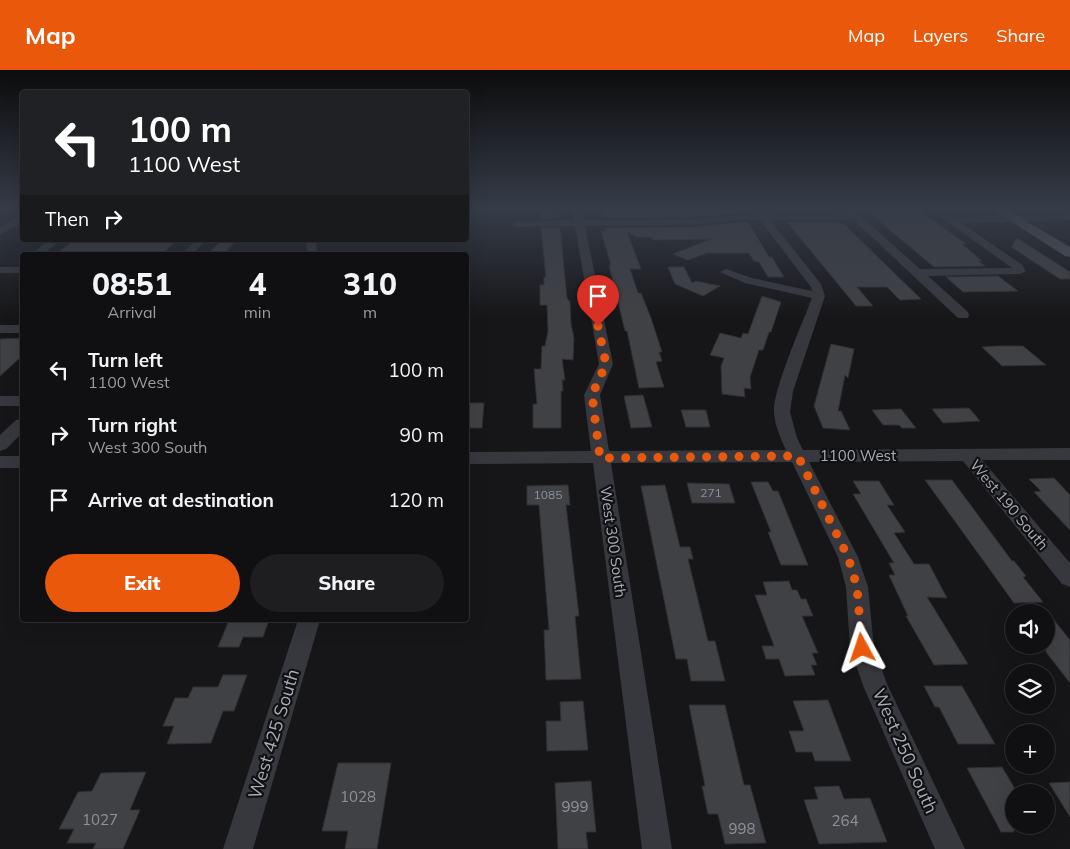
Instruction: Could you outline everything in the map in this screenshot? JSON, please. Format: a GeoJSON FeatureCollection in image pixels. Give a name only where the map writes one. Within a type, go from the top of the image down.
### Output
{"type":"FeatureCollection","features":[{"type":"Feature","properties":{"kind":"main road"},"geometry":{"type":"LineString","coordinates":[[1057,245],[1070,253]]}},
{"type":"Feature","properties":{"kind":"street","name":"West 300 South"},"geometry":{"type":"LineString","coordinates":[[584,245],[606,364],[592,395],[657,849]]}},
{"type":"Feature","properties":{"kind":"street"},"geometry":{"type":"LineString","coordinates":[[726,272],[749,282],[819,296],[817,287],[785,245]]}},
{"type":"Feature","properties":{"kind":"street"},"geometry":{"type":"LineString","coordinates":[[887,245],[963,315]]}},
{"type":"Feature","properties":{"kind":"street"},"geometry":{"type":"LineString","coordinates":[[917,273],[1020,270],[987,245]]}},
{"type":"Feature","properties":{"kind":"street"},"geometry":{"type":"LineString","coordinates":[[0,270],[20,268]]}},
{"type":"Feature","properties":{"kind":"street","name":"West 250 South"},"geometry":{"type":"LineString","coordinates":[[819,296],[785,391],[782,412],[787,435],[848,557],[857,587],[862,648],[876,688],[950,849]]}},
{"type":"Feature","properties":{"kind":"street"},"geometry":{"type":"LineString","coordinates":[[0,401],[20,401]]}},
{"type":"Feature","properties":{"kind":"street"},"geometry":{"type":"LineString","coordinates":[[0,445],[20,426]]}},
{"type":"Feature","properties":{"kind":"street","name":"1100 West"},"geometry":{"type":"LineString","coordinates":[[469,458],[1070,454]]}},
{"type":"Feature","properties":{"kind":"street","name":"West 190 South"},"geometry":{"type":"LineString","coordinates":[[968,455],[1070,578]]}},
{"type":"Feature","properties":{"kind":"street"},"geometry":{"type":"LineString","coordinates":[[0,462],[20,462]]}},
{"type":"Feature","properties":{"kind":"street","name":"West 425 South"},"geometry":{"type":"LineString","coordinates":[[238,849],[308,622]]}},
{"type":"Feature","properties":{"kind":"building"},"geometry":{"type":"Polygon","coordinates":[[[68,245],[171,245],[164,252],[58,252],[68,245]]]}},
{"type":"Feature","properties":{"kind":"building"},"geometry":{"type":"Polygon","coordinates":[[[217,245],[231,245],[226,252],[210,252],[217,245]]]}},
{"type":"Feature","properties":{"kind":"building"},"geometry":{"type":"Polygon","coordinates":[[[543,245],[562,245],[567,298],[570,302],[574,339],[573,360],[562,359],[565,380],[562,380],[563,391],[561,391],[561,428],[533,428],[533,404],[537,404],[534,369],[541,369],[542,346],[545,346],[548,331],[547,305],[540,305],[540,285],[544,285],[544,277],[546,277],[543,245]]]}},
{"type":"Feature","properties":{"kind":"building"},"geometry":{"type":"Polygon","coordinates":[[[605,245],[632,245],[641,269],[630,269],[638,293],[641,293],[651,318],[662,352],[659,352],[662,361],[656,362],[664,387],[639,388],[627,331],[625,331],[609,265],[611,265],[605,245]]]}},
{"type":"Feature","properties":{"kind":"building"},"geometry":{"type":"Polygon","coordinates":[[[695,245],[762,245],[769,257],[772,257],[784,277],[768,277],[759,262],[754,261],[749,253],[707,253],[688,260],[673,254],[695,245]]]}},
{"type":"Feature","properties":{"kind":"building"},"geometry":{"type":"Polygon","coordinates":[[[806,245],[866,245],[921,299],[900,300],[887,287],[857,287],[873,306],[856,306],[806,245]]]}},
{"type":"Feature","properties":{"kind":"building"},"geometry":{"type":"Polygon","coordinates":[[[908,245],[964,245],[982,261],[978,261],[985,266],[934,267],[908,245]]]}},
{"type":"Feature","properties":{"kind":"building"},"geometry":{"type":"Polygon","coordinates":[[[1012,245],[1028,245],[1070,272],[1070,279],[1060,279],[1011,247],[1012,245]]]}},
{"type":"Feature","properties":{"kind":"building"},"geometry":{"type":"Polygon","coordinates":[[[668,267],[684,267],[692,283],[696,281],[720,286],[703,296],[675,284],[668,267]]]}},
{"type":"Feature","properties":{"kind":"building"},"geometry":{"type":"Polygon","coordinates":[[[998,276],[1018,291],[963,292],[946,277],[998,276]]]}},
{"type":"Feature","properties":{"kind":"building"},"geometry":{"type":"Polygon","coordinates":[[[762,296],[781,302],[763,350],[759,350],[750,377],[751,389],[744,388],[745,397],[722,394],[721,366],[724,358],[710,355],[720,333],[741,338],[743,333],[748,334],[762,296]]]}},
{"type":"Feature","properties":{"kind":"building"},"geometry":{"type":"Polygon","coordinates":[[[20,338],[20,358],[0,376],[0,339],[20,338]]]}},
{"type":"Feature","properties":{"kind":"building"},"geometry":{"type":"Polygon","coordinates":[[[831,344],[854,349],[848,378],[845,375],[838,411],[841,411],[850,430],[823,428],[814,406],[831,344]]]}},
{"type":"Feature","properties":{"kind":"building"},"geometry":{"type":"Polygon","coordinates":[[[1023,346],[1046,365],[1002,366],[982,347],[1023,346]]]}},
{"type":"Feature","properties":{"kind":"building"},"geometry":{"type":"Polygon","coordinates":[[[643,395],[652,427],[631,428],[624,396],[643,395]]]}},
{"type":"Feature","properties":{"kind":"building"},"geometry":{"type":"Polygon","coordinates":[[[469,403],[484,403],[482,428],[469,428],[469,403]]]}},
{"type":"Feature","properties":{"kind":"building"},"geometry":{"type":"Polygon","coordinates":[[[969,408],[980,421],[943,423],[932,409],[969,408]]]}},
{"type":"Feature","properties":{"kind":"building"},"geometry":{"type":"Polygon","coordinates":[[[901,409],[916,428],[883,425],[872,410],[901,409]]]}},
{"type":"Feature","properties":{"kind":"building"},"geometry":{"type":"Polygon","coordinates":[[[681,410],[706,410],[710,427],[686,427],[681,410]]]}},
{"type":"Feature","properties":{"kind":"building"},"geometry":{"type":"Polygon","coordinates":[[[1054,478],[1070,495],[1070,530],[1034,492],[1041,491],[1029,479],[1054,478]]]}},
{"type":"Feature","properties":{"kind":"building"},"geometry":{"type":"Polygon","coordinates":[[[925,480],[952,480],[1012,561],[1026,576],[1023,577],[1043,602],[1014,603],[925,480]]]}},
{"type":"Feature","properties":{"kind":"building"},"geometry":{"type":"Polygon","coordinates":[[[853,481],[879,481],[894,505],[887,505],[905,532],[894,533],[914,564],[929,564],[947,598],[927,597],[968,664],[934,665],[906,616],[908,616],[889,575],[895,575],[889,563],[894,563],[853,494],[861,494],[853,481]]]}},
{"type":"Feature","properties":{"kind":"building"},"geometry":{"type":"Polygon","coordinates":[[[751,482],[768,482],[773,491],[778,491],[808,565],[781,565],[768,532],[771,532],[751,482]]]}},
{"type":"Feature","properties":{"kind":"building"},"geometry":{"type":"Polygon","coordinates":[[[687,483],[729,484],[735,503],[692,503],[687,483]]]}},
{"type":"Feature","properties":{"kind":"building"},"geometry":{"type":"Polygon","coordinates":[[[568,485],[570,505],[566,505],[579,616],[575,616],[581,679],[546,680],[544,630],[549,630],[539,505],[527,505],[527,486],[568,485]]]}},
{"type":"Feature","properties":{"kind":"building"},"geometry":{"type":"Polygon","coordinates":[[[665,485],[680,547],[690,547],[693,559],[688,559],[708,641],[715,641],[725,681],[691,681],[687,659],[676,659],[641,486],[665,485]]]}},
{"type":"Feature","properties":{"kind":"building"},"geometry":{"type":"Polygon","coordinates":[[[789,581],[792,590],[797,590],[801,599],[806,599],[813,616],[802,616],[818,653],[812,653],[817,665],[811,665],[815,675],[785,676],[779,659],[766,659],[762,646],[774,646],[755,595],[767,595],[763,582],[789,581]]]}},
{"type":"Feature","properties":{"kind":"building"},"geometry":{"type":"Polygon","coordinates":[[[1055,621],[1070,640],[1070,683],[1048,654],[1055,654],[1055,621]]]}},
{"type":"Feature","properties":{"kind":"building"},"geometry":{"type":"Polygon","coordinates":[[[228,622],[268,622],[263,637],[243,637],[239,647],[218,647],[228,622]]]}},
{"type":"Feature","properties":{"kind":"building"},"geometry":{"type":"Polygon","coordinates":[[[223,675],[247,675],[234,711],[223,711],[211,743],[167,744],[174,726],[163,726],[175,698],[188,698],[193,687],[218,687],[223,675]]]}},
{"type":"Feature","properties":{"kind":"building"},"geometry":{"type":"Polygon","coordinates":[[[924,686],[962,686],[995,744],[958,744],[939,707],[935,707],[924,686]]]}},
{"type":"Feature","properties":{"kind":"building"},"geometry":{"type":"Polygon","coordinates":[[[828,700],[851,761],[815,761],[812,752],[796,752],[789,731],[804,731],[793,701],[828,700]]]}},
{"type":"Feature","properties":{"kind":"building"},"geometry":{"type":"Polygon","coordinates":[[[583,701],[588,750],[547,751],[546,721],[561,721],[560,702],[583,701]]]}},
{"type":"Feature","properties":{"kind":"building"},"geometry":{"type":"Polygon","coordinates":[[[689,705],[725,705],[744,785],[750,785],[766,843],[725,844],[718,814],[708,814],[702,786],[705,786],[689,705]]]}},
{"type":"Feature","properties":{"kind":"building"},"geometry":{"type":"Polygon","coordinates":[[[338,763],[391,763],[377,849],[345,849],[348,831],[322,831],[338,763]]]}},
{"type":"Feature","properties":{"kind":"building"},"geometry":{"type":"Polygon","coordinates":[[[1002,767],[1012,784],[1005,784],[1005,832],[1001,832],[967,768],[1002,767]]]}},
{"type":"Feature","properties":{"kind":"building"},"geometry":{"type":"Polygon","coordinates":[[[146,772],[130,810],[140,810],[123,849],[93,849],[96,843],[67,843],[74,829],[59,829],[78,792],[92,791],[101,773],[146,772]]]}},
{"type":"Feature","properties":{"kind":"building"},"geometry":{"type":"Polygon","coordinates":[[[591,781],[596,832],[586,832],[588,849],[558,849],[555,783],[591,781]]]}},
{"type":"Feature","properties":{"kind":"building"},"geometry":{"type":"Polygon","coordinates":[[[1070,782],[1070,817],[1055,793],[1055,784],[1049,783],[1070,782]]]}},
{"type":"Feature","properties":{"kind":"building"},"geometry":{"type":"Polygon","coordinates":[[[839,786],[844,799],[870,798],[887,842],[819,844],[804,800],[818,799],[814,787],[839,786]]]}},
{"type":"Feature","properties":{"kind":"route"},"geometry":{"type":"LineString","coordinates":[[598,326],[606,364],[592,395],[600,458],[798,456],[848,557],[857,587],[862,648]]}}]}
